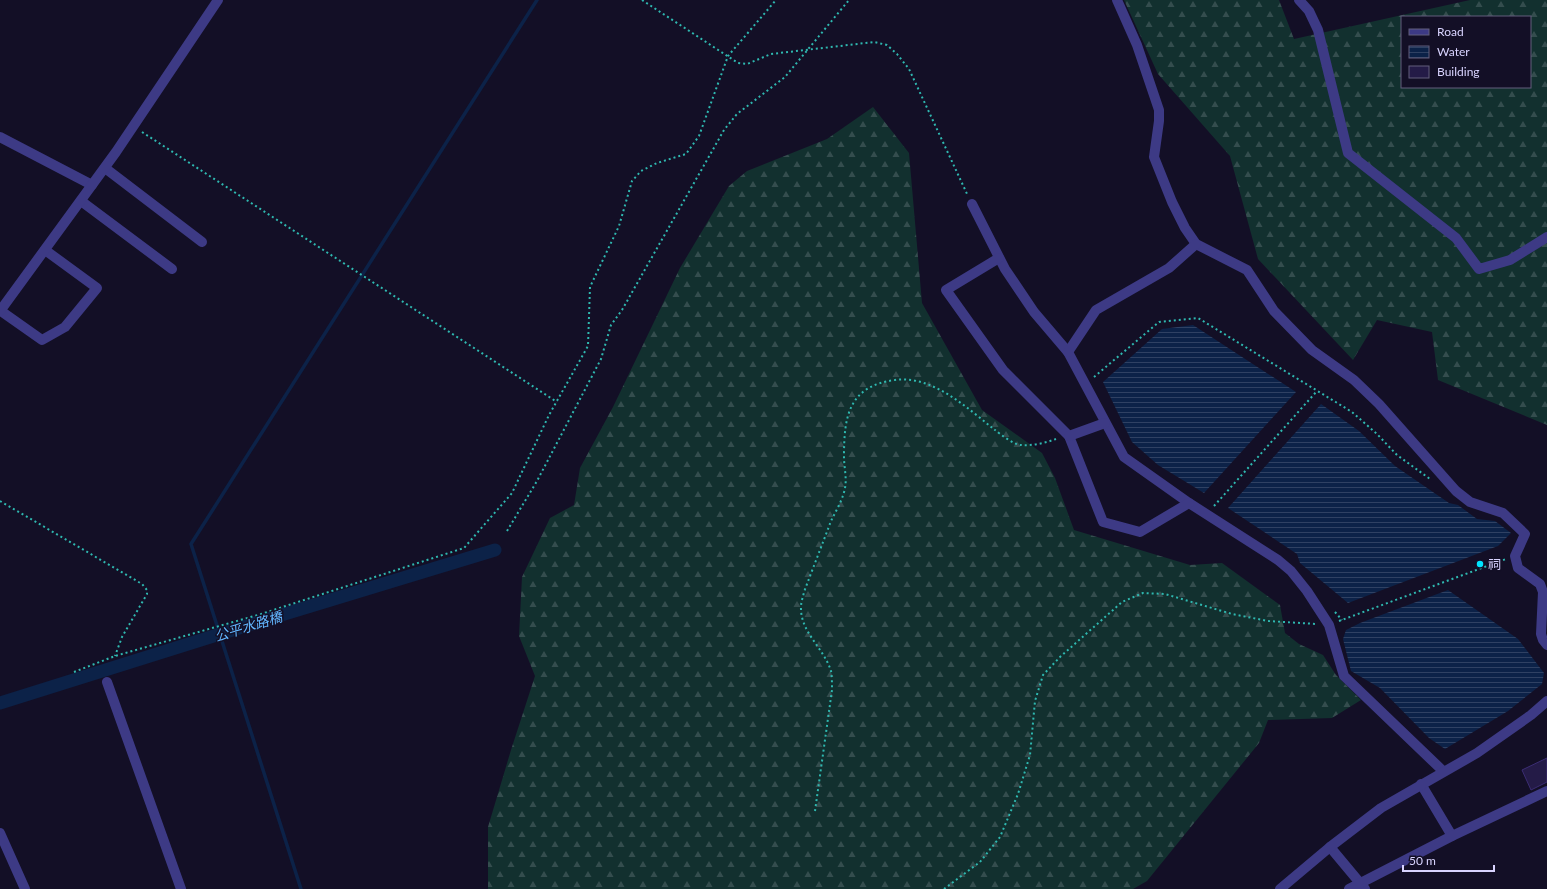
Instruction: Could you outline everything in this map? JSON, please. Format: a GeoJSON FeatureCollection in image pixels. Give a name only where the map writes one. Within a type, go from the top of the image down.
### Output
{"type":"FeatureCollection","features":[{"type":"Feature","properties":{"kind":"street"},"geometry":{"type":"LineString","coordinates":[[45,250],[96,288],[65,328],[42,340],[0,311],[105,168],[218,0]]}},
{"type":"Feature","properties":{"kind":"street"},"geometry":{"type":"LineString","coordinates":[[1116,0],[1137,45],[1159,110],[1154,157],[1172,202],[1185,228],[1196,244],[1247,270],[1274,311],[1312,350],[1354,380],[1379,404],[1456,491],[1470,502],[1503,513],[1525,534],[1515,556],[1518,568],[1540,584],[1543,592],[1541,634],[1547,645]]}},
{"type":"Feature","properties":{"kind":"street"},"geometry":{"type":"LineString","coordinates":[[1299,0],[1309,11],[1318,30],[1348,153],[1456,238],[1479,269],[1510,260],[1547,237]]}},
{"type":"Feature","properties":{"kind":"street"},"geometry":{"type":"LineString","coordinates":[[0,137],[92,185]]}},
{"type":"Feature","properties":{"kind":"street"},"geometry":{"type":"LineString","coordinates":[[105,168],[202,242]]}},
{"type":"Feature","properties":{"kind":"street"},"geometry":{"type":"LineString","coordinates":[[81,201],[172,269]]}},
{"type":"Feature","properties":{"kind":"street"},"geometry":{"type":"LineString","coordinates":[[972,204],[1004,269],[1034,312],[1068,352],[1124,456],[1189,502],[1282,564],[1308,591],[1329,625],[1344,676],[1443,771]]}},
{"type":"Feature","properties":{"kind":"street"},"geometry":{"type":"LineString","coordinates":[[1068,352],[1096,310],[1169,268],[1196,244]]}},
{"type":"Feature","properties":{"kind":"street"},"geometry":{"type":"LineString","coordinates":[[999,258],[946,290],[1003,370],[1069,436],[1103,522],[1140,532],[1189,502]]}},
{"type":"Feature","properties":{"kind":"street"},"geometry":{"type":"LineString","coordinates":[[1069,436],[1105,423]]}},
{"type":"Feature","properties":{"kind":"street"},"geometry":{"type":"LineString","coordinates":[[107,682],[181,889]]}},
{"type":"Feature","properties":{"kind":"street"},"geometry":{"type":"LineString","coordinates":[[1280,889],[1330,847],[1381,808],[1443,771],[1477,753],[1531,715],[1547,701]]}},
{"type":"Feature","properties":{"kind":"street"},"geometry":{"type":"LineString","coordinates":[[1421,784],[1452,836]]}},
{"type":"Feature","properties":{"kind":"street"},"geometry":{"type":"LineString","coordinates":[[1349,889],[1362,886],[1452,836],[1547,791]]}},
{"type":"Feature","properties":{"kind":"street"},"geometry":{"type":"LineString","coordinates":[[0,833],[25,889]]}},
{"type":"Feature","properties":{"kind":"street"},"geometry":{"type":"LineString","coordinates":[[1330,847],[1362,886]]}},
{"type":"Feature","properties":{"kind":"path"},"geometry":{"type":"LineString","coordinates":[[642,0],[738,63],[747,64],[771,54],[808,49],[874,42],[887,45],[897,54],[909,70],[972,204]]}},
{"type":"Feature","properties":{"kind":"path"},"geometry":{"type":"LineString","coordinates":[[74,672],[115,656],[261,614],[464,548],[512,493],[557,402],[588,346],[590,286],[618,226],[632,181],[641,171],[657,163],[686,154],[699,136],[728,56],[776,0]]}},
{"type":"Feature","properties":{"kind":"path"},"geometry":{"type":"LineString","coordinates":[[508,531],[538,481],[601,359],[611,325],[622,310],[724,130],[737,114],[785,77],[850,0]]}},
{"type":"Feature","properties":{"kind":"path"},"geometry":{"type":"LineString","coordinates":[[134,126],[557,402]]}},
{"type":"Feature","properties":{"kind":"path"},"geometry":{"type":"LineString","coordinates":[[1085,385],[1159,322],[1198,318],[1352,412],[1377,434],[1397,455],[1434,482]]}},
{"type":"Feature","properties":{"kind":"path"},"geometry":{"type":"LineString","coordinates":[[815,811],[832,690],[831,672],[823,653],[810,636],[802,620],[801,608],[804,592],[845,488],[844,457],[846,423],[853,401],[863,391],[876,384],[896,380],[915,379],[931,384],[1002,435],[1019,445],[1043,443],[1069,436]]}},
{"type":"Feature","properties":{"kind":"path"},"geometry":{"type":"LineString","coordinates":[[1208,514],[1317,391]]}},
{"type":"Feature","properties":{"kind":"path"},"geometry":{"type":"LineString","coordinates":[[0,501],[142,584],[147,590],[147,594],[122,637],[115,656]]}},
{"type":"Feature","properties":{"kind":"path"},"geometry":{"type":"LineString","coordinates":[[944,889],[980,862],[1000,837],[1018,794],[1030,755],[1035,701],[1043,675],[1060,657],[1122,602],[1143,593],[1165,594],[1232,614],[1268,621],[1329,625],[1515,556]]}},
{"type":"Feature","properties":{"kind":"green space"},"geometry":{"type":"Polygon","coordinates":[[[1124,0],[1279,0],[1294,39],[1470,0],[1547,0],[1547,425],[1438,380],[1432,332],[1377,320],[1353,360],[1258,259],[1230,156],[1158,74],[1124,0]]]}},
{"type":"Feature","properties":{"kind":"green space"},"geometry":{"type":"Polygon","coordinates":[[[873,107],[909,153],[922,303],[982,410],[1042,453],[1055,478],[1074,530],[1190,565],[1222,563],[1280,605],[1285,633],[1299,644],[1323,655],[1336,675],[1361,700],[1332,718],[1268,720],[1259,743],[1147,881],[1133,889],[488,889],[488,827],[535,676],[519,636],[522,577],[550,518],[574,505],[580,468],[613,407],[680,268],[729,186],[747,171],[827,139],[873,107]]]}},
{"type":"Feature","properties":{"kind":"water"},"geometry":{"type":"Polygon","coordinates":[[[1193,325],[1296,392],[1204,493],[1158,465],[1132,442],[1103,382],[1162,329],[1193,325]]]}},
{"type":"Feature","properties":{"kind":"water"},"geometry":{"type":"Polygon","coordinates":[[[1321,404],[1359,431],[1395,466],[1449,503],[1458,505],[1477,519],[1495,521],[1511,533],[1498,546],[1348,603],[1300,563],[1297,554],[1228,508],[1321,404]]]}},
{"type":"Feature","properties":{"kind":"water"},"geometry":{"type":"Polygon","coordinates":[[[1448,590],[1518,639],[1544,673],[1542,684],[1508,711],[1445,749],[1429,738],[1380,688],[1351,671],[1343,639],[1346,630],[1360,623],[1448,590]]]}},
{"type":"Feature","properties":{"kind":"building"},"geometry":{"type":"Polygon","coordinates":[[[1547,758],[1547,782],[1531,790],[1522,770],[1547,758]]]}},
{"type":"Feature","properties":{"kind":"waterway"},"geometry":{"type":"LineString","coordinates":[[301,889],[191,544],[537,0]]}},
{"type":"Feature","properties":{"kind":"waterway","name":"公平水路橋"},"geometry":{"type":"LineString","coordinates":[[0,703],[495,550]]}},
{"type":"Feature","properties":{"kind":"place","name":"祠"},"geometry":{"type":"Point","coordinates":[1480,564]}}]}
